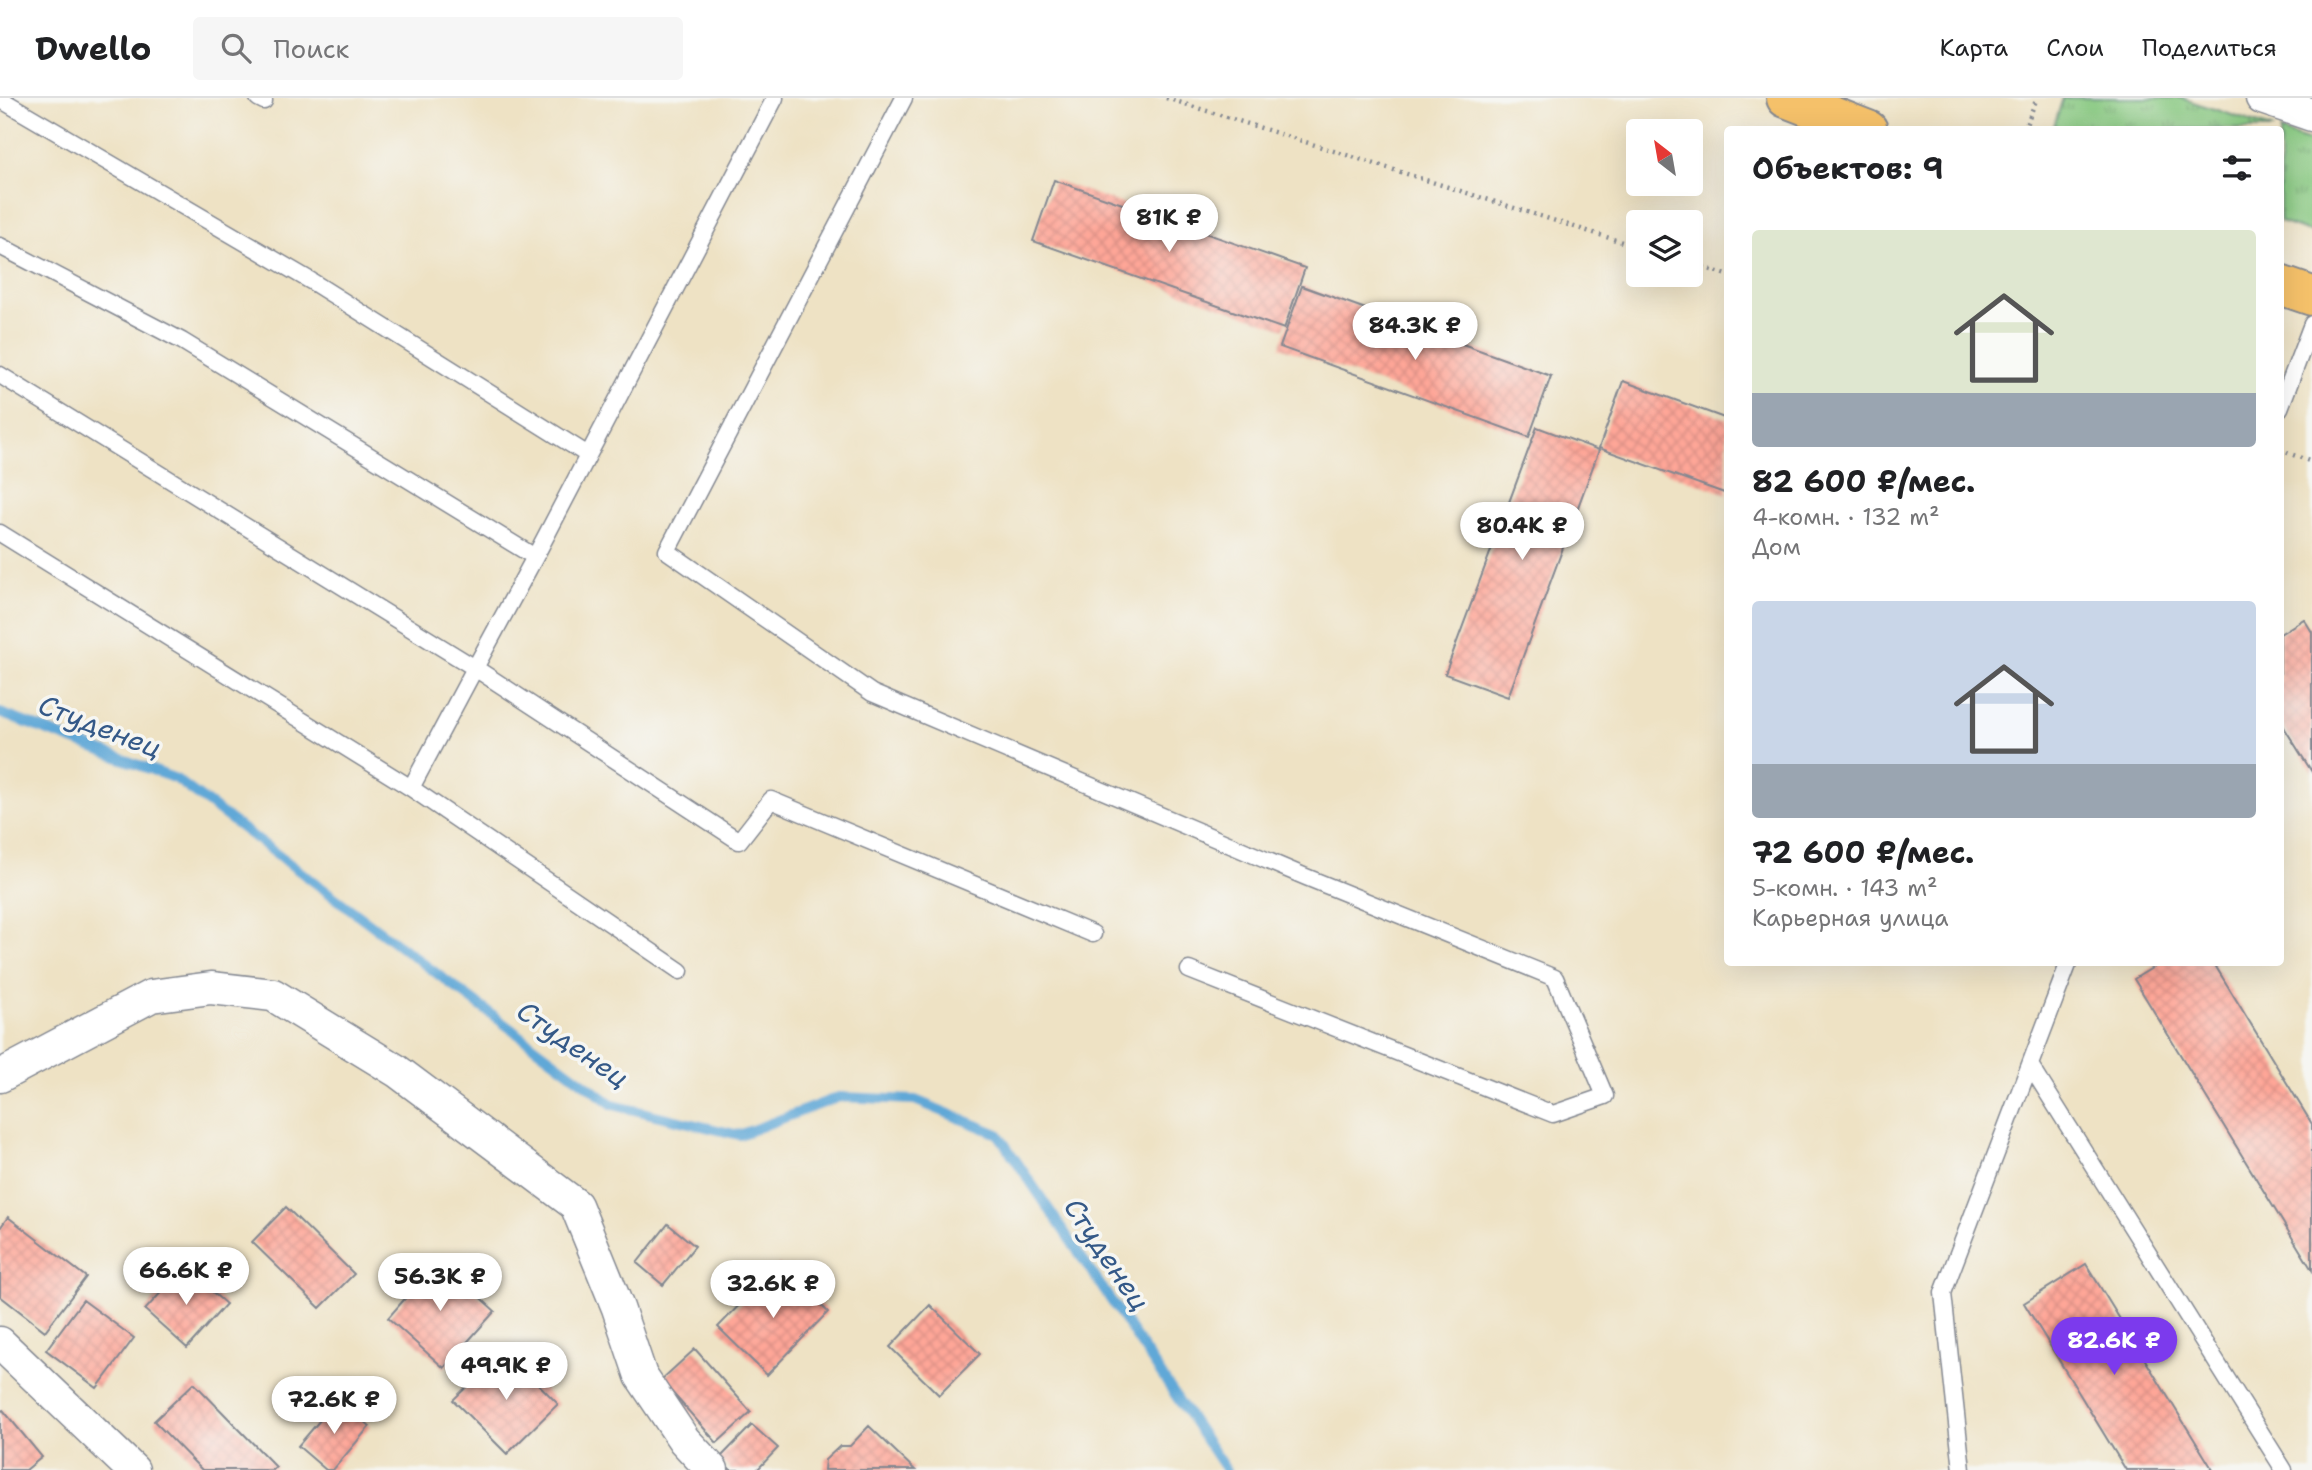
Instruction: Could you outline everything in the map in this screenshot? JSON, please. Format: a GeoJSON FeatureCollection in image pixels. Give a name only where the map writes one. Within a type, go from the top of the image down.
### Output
{"type":"FeatureCollection","features":[{"type":"Feature","properties":{"kind":"main road"},"geometry":{"type":"LineString","coordinates":[[1786,98],[1858,126]]}},
{"type":"Feature","properties":{"kind":"main road"},"geometry":{"type":"LineString","coordinates":[[2284,286],[2312,296]]}},
{"type":"Feature","properties":{"kind":"street"},"geometry":{"type":"LineString","coordinates":[[2262,98],[2312,115]]}},
{"type":"Feature","properties":{"kind":"street"},"geometry":{"type":"LineString","coordinates":[[0,1076],[151,996],[211,988],[273,995],[397,1071],[576,1205],[618,1308],[641,1376],[684,1440],[712,1470]]}},
{"type":"Feature","properties":{"kind":"street"},"geometry":{"type":"LineString","coordinates":[[0,1343],[133,1470]]}},
{"type":"Feature","properties":{"kind":"lane"},"geometry":{"type":"LineString","coordinates":[[411,788],[775,98]]}},
{"type":"Feature","properties":{"kind":"lane"},"geometry":{"type":"LineString","coordinates":[[904,98],[667,551],[872,693],[1306,877],[1555,978],[1605,1096],[1553,1114],[1189,970]]}},
{"type":"Feature","properties":{"kind":"lane"},"geometry":{"type":"LineString","coordinates":[[0,99],[311,281],[588,455]]}},
{"type":"Feature","properties":{"kind":"lane"},"geometry":{"type":"LineString","coordinates":[[0,246],[182,341],[535,557]]}},
{"type":"Feature","properties":{"kind":"lane"},"geometry":{"type":"LineString","coordinates":[[2284,398],[2312,324]]}},
{"type":"Feature","properties":{"kind":"lane"},"geometry":{"type":"LineString","coordinates":[[0,375],[475,668],[739,841],[771,800],[1093,934]]}},
{"type":"Feature","properties":{"kind":"lane"},"geometry":{"type":"LineString","coordinates":[[0,533],[411,788],[680,971]]}},
{"type":"Feature","properties":{"kind":"lane"},"geometry":{"type":"LineString","coordinates":[[1962,1470],[1943,1293],[2067,966]]}},
{"type":"Feature","properties":{"kind":"lane"},"geometry":{"type":"LineString","coordinates":[[2030,1065],[2284,1470]]}},
{"type":"Feature","properties":{"kind":"path"},"geometry":{"type":"LineString","coordinates":[[1166,98],[1626,243]]}},
{"type":"Feature","properties":{"kind":"path"},"geometry":{"type":"LineString","coordinates":[[2026,126],[2037,98]]}},
{"type":"Feature","properties":{"kind":"path"},"geometry":{"type":"LineString","coordinates":[[1703,267],[1724,274]]}},
{"type":"Feature","properties":{"kind":"path"},"geometry":{"type":"LineString","coordinates":[[2284,452],[2312,462]]}},
{"type":"Feature","properties":{"kind":"green space"},"geometry":{"type":"Polygon","coordinates":[[[2063,98],[2181,98],[2265,126],[2054,126],[2063,98]]]}},
{"type":"Feature","properties":{"kind":"green space"},"geometry":{"type":"Polygon","coordinates":[[[2284,132],[2312,142],[2312,233],[2284,223],[2284,132]]]}},
{"type":"Feature","properties":{"kind":"building"},"geometry":{"type":"Polygon","coordinates":[[[1054,180],[1305,268],[1284,329],[1033,241],[1054,180]]]}},
{"type":"Feature","properties":{"kind":"building"},"geometry":{"type":"Polygon","coordinates":[[[1302,286],[1551,376],[1529,437],[1280,347],[1302,286]]]}},
{"type":"Feature","properties":{"kind":"building"},"geometry":{"type":"Polygon","coordinates":[[[1623,381],[1724,418],[1724,493],[1599,448],[1623,381]]]}},
{"type":"Feature","properties":{"kind":"building"},"geometry":{"type":"Polygon","coordinates":[[[1537,427],[1599,450],[1508,697],[1445,674],[1537,427]]]}},
{"type":"Feature","properties":{"kind":"building"},"geometry":{"type":"Polygon","coordinates":[[[2304,619],[2312,632],[2312,772],[2284,727],[2284,632],[2304,619]]]}},
{"type":"Feature","properties":{"kind":"building"},"geometry":{"type":"Polygon","coordinates":[[[2155,966],[2215,966],[2312,1124],[2312,1270],[2134,979],[2155,966]]]}},
{"type":"Feature","properties":{"kind":"building"},"geometry":{"type":"Polygon","coordinates":[[[286,1207],[354,1274],[320,1308],[252,1242],[286,1207]]]}},
{"type":"Feature","properties":{"kind":"building"},"geometry":{"type":"Polygon","coordinates":[[[8,1217],[86,1277],[45,1331],[0,1296],[0,1228],[8,1217]]]}},
{"type":"Feature","properties":{"kind":"building"},"geometry":{"type":"Polygon","coordinates":[[[668,1224],[695,1246],[663,1285],[637,1263],[668,1224]]]}},
{"type":"Feature","properties":{"kind":"building"},"geometry":{"type":"Polygon","coordinates":[[[440,1261],[495,1311],[444,1368],[388,1318],[410,1293],[403,1286],[418,1268],[427,1275],[440,1261]]]}},
{"type":"Feature","properties":{"kind":"building"},"geometry":{"type":"Polygon","coordinates":[[[779,1264],[828,1312],[767,1375],[718,1327],[779,1264]]]}},
{"type":"Feature","properties":{"kind":"building"},"geometry":{"type":"Polygon","coordinates":[[[2086,1264],[2213,1470],[2126,1470],[2024,1303],[2086,1264]]]}},
{"type":"Feature","properties":{"kind":"building"},"geometry":{"type":"Polygon","coordinates":[[[184,1267],[226,1304],[187,1348],[145,1310],[184,1267]]]}},
{"type":"Feature","properties":{"kind":"building"},"geometry":{"type":"Polygon","coordinates":[[[83,1300],[134,1338],[97,1388],[46,1350],[83,1300]]]}},
{"type":"Feature","properties":{"kind":"building"},"geometry":{"type":"Polygon","coordinates":[[[930,1305],[980,1354],[939,1395],[890,1347],[930,1305]]]}},
{"type":"Feature","properties":{"kind":"building"},"geometry":{"type":"Polygon","coordinates":[[[695,1349],[751,1412],[717,1443],[661,1380],[695,1349]]]}},
{"type":"Feature","properties":{"kind":"building"},"geometry":{"type":"Polygon","coordinates":[[[505,1350],[558,1404],[507,1454],[453,1400],[505,1350]]]}},
{"type":"Feature","properties":{"kind":"building"},"geometry":{"type":"Polygon","coordinates":[[[194,1383],[276,1467],[273,1470],[202,1470],[154,1421],[194,1383]]]}},
{"type":"Feature","properties":{"kind":"building"},"geometry":{"type":"Polygon","coordinates":[[[338,1399],[370,1426],[333,1470],[326,1470],[298,1446],[338,1399]]]}},
{"type":"Feature","properties":{"kind":"building"},"geometry":{"type":"Polygon","coordinates":[[[3,1410],[42,1457],[26,1470],[0,1470],[0,1412],[3,1410]]]}},
{"type":"Feature","properties":{"kind":"building"},"geometry":{"type":"Polygon","coordinates":[[[752,1425],[778,1448],[757,1470],[731,1470],[719,1459],[752,1425]]]}},
{"type":"Feature","properties":{"kind":"building"},"geometry":{"type":"Polygon","coordinates":[[[869,1426],[915,1470],[824,1470],[825,1460],[840,1446],[850,1446],[869,1426]]]}},
{"type":"Feature","properties":{"kind":"waterway","name":"Студенец"},"geometry":{"type":"LineString","coordinates":[[0,713],[176,779],[613,1105],[739,1135],[839,1097],[915,1100],[998,1134],[1226,1470]]}}]}
